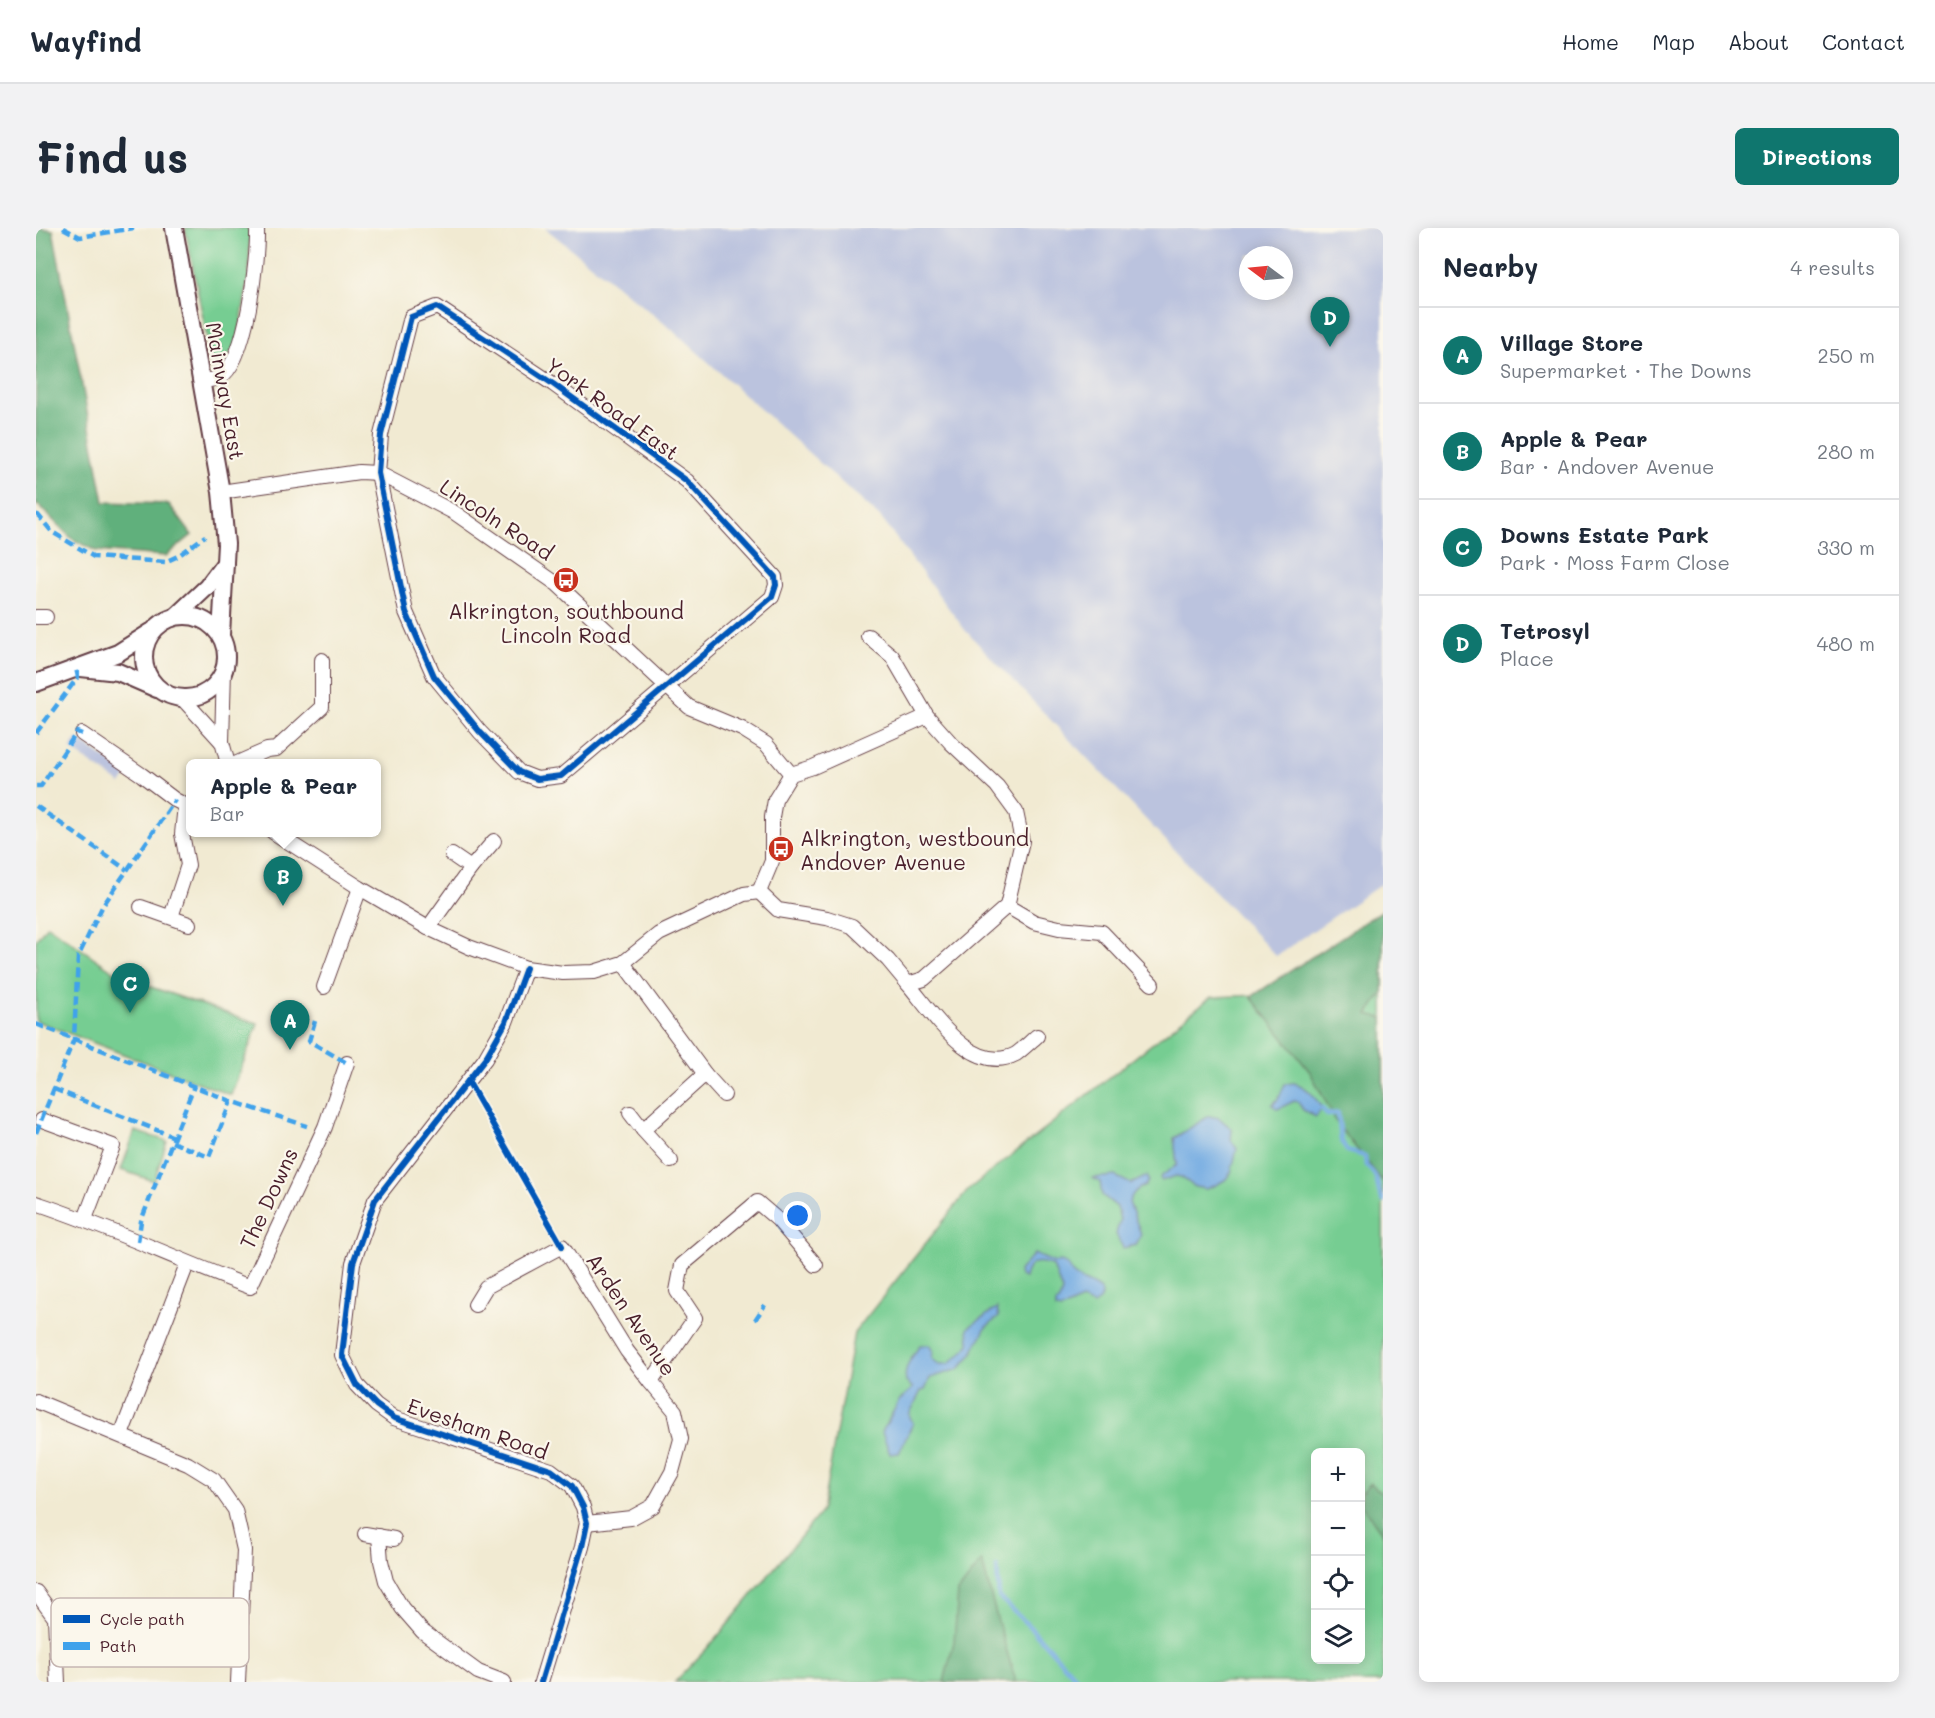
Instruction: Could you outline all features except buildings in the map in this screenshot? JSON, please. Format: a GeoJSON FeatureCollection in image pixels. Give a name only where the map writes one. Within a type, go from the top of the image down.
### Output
{"type":"FeatureCollection","features":[{"type":"Feature","properties":{"kind":"street","name":"Mainway East"},"geometry":{"type":"LineString","coordinates":[[174,228],[221,492],[226,544],[220,635]]}},
{"type":"Feature","properties":{"kind":"street"},"geometry":{"type":"LineString","coordinates":[[202,382],[221,377],[232,364],[243,340],[258,247],[258,228]]}},
{"type":"Feature","properties":{"kind":"street","name":"York Road East"},"geometry":{"type":"LineString","coordinates":[[378,473],[381,435],[411,317],[437,307],[553,384],[687,481],[775,577],[776,585],[772,597],[668,686]]}},
{"type":"Feature","properties":{"kind":"street","name":"Lincoln Road"},"geometry":{"type":"LineString","coordinates":[[221,492],[359,472],[378,473],[455,513],[557,584],[689,707],[742,729],[766,744],[791,774]]}},
{"type":"Feature","properties":{"kind":"street"},"geometry":{"type":"LineString","coordinates":[[378,473],[406,612],[434,676],[480,732],[519,772],[537,779],[561,776],[668,686]]}},
{"type":"Feature","properties":{"kind":"street"},"geometry":{"type":"LineString","coordinates":[[176,616],[207,587],[225,563]]}},
{"type":"Feature","properties":{"kind":"street"},"geometry":{"type":"LineString","coordinates":[[36,683],[118,653],[152,632],[162,622],[176,616],[189,615],[201,618],[212,625],[220,635],[226,652],[222,742],[227,759]]}},
{"type":"Feature","properties":{"kind":"street"},"geometry":{"type":"LineString","coordinates":[[152,632],[145,644],[143,656],[148,675],[160,690]]}},
{"type":"Feature","properties":{"kind":"street"},"geometry":{"type":"LineString","coordinates":[[868,636],[892,656],[927,716],[951,743],[997,786],[1016,812],[1022,841],[1007,906],[924,979],[908,984]]}},
{"type":"Feature","properties":{"kind":"street"},"geometry":{"type":"LineString","coordinates":[[246,759],[267,750],[276,749],[322,707],[322,660]]}},
{"type":"Feature","properties":{"kind":"street"},"geometry":{"type":"LineString","coordinates":[[77,667],[118,672],[171,696],[182,698],[195,697],[208,691],[218,682],[224,669]]}},
{"type":"Feature","properties":{"kind":"street"},"geometry":{"type":"LineString","coordinates":[[182,698],[222,742]]}},
{"type":"Feature","properties":{"kind":"street"},"geometry":{"type":"LineString","coordinates":[[759,892],[772,861],[772,817],[775,800],[791,774],[813,767],[927,716]]}},
{"type":"Feature","properties":{"kind":"street"},"geometry":{"type":"LineString","coordinates":[[82,734],[186,804]]}},
{"type":"Feature","properties":{"kind":"street"},"geometry":{"type":"LineString","coordinates":[[171,917],[188,865],[182,834],[186,811]]}},
{"type":"Feature","properties":{"kind":"street"},"geometry":{"type":"LineString","coordinates":[[281,837],[428,928],[526,969],[563,973],[594,972],[623,963],[659,934],[744,894],[759,892]]}},
{"type":"Feature","properties":{"kind":"street"},"geometry":{"type":"LineString","coordinates":[[428,928],[471,868],[494,842]]}},
{"type":"Feature","properties":{"kind":"street"},"geometry":{"type":"LineString","coordinates":[[452,855],[471,868]]}},
{"type":"Feature","properties":{"kind":"street"},"geometry":{"type":"LineString","coordinates":[[324,987],[360,888]]}},
{"type":"Feature","properties":{"kind":"street"},"geometry":{"type":"LineString","coordinates":[[759,892],[778,910],[827,918],[852,926],[888,960],[954,1038],[971,1052],[992,1060],[1015,1054],[1037,1036]]}},
{"type":"Feature","properties":{"kind":"street"},"geometry":{"type":"LineString","coordinates":[[1007,906],[1034,922],[1059,928],[1102,932],[1152,984]]}},
{"type":"Feature","properties":{"kind":"street"},"geometry":{"type":"LineString","coordinates":[[141,907],[189,924]]}},
{"type":"Feature","properties":{"kind":"street"},"geometry":{"type":"LineString","coordinates":[[623,963],[705,1074],[724,1095]]}},
{"type":"Feature","properties":{"kind":"street","name":"Evesham Road"},"geometry":{"type":"LineString","coordinates":[[526,969],[506,1022],[484,1059],[375,1200],[353,1263],[342,1355],[357,1385],[376,1405],[394,1418],[550,1470],[572,1486],[584,1507],[587,1523]]}},
{"type":"Feature","properties":{"kind":"street","name":"The Downs"},"geometry":{"type":"LineString","coordinates":[[36,1203],[85,1220],[187,1264],[250,1287],[325,1127],[347,1063]]}},
{"type":"Feature","properties":{"kind":"street"},"geometry":{"type":"LineString","coordinates":[[644,1130],[705,1074]]}},
{"type":"Feature","properties":{"kind":"street"},"geometry":{"type":"LineString","coordinates":[[630,1113],[671,1161]]}},
{"type":"Feature","properties":{"kind":"street"},"geometry":{"type":"LineString","coordinates":[[42,1120],[113,1146],[85,1220]]}},
{"type":"Feature","properties":{"kind":"street"},"geometry":{"type":"LineString","coordinates":[[651,1382],[694,1318],[677,1291],[682,1265],[757,1202],[778,1220],[816,1265]]}},
{"type":"Feature","properties":{"kind":"street","name":"Arden Avenue"},"geometry":{"type":"LineString","coordinates":[[475,1305],[486,1287],[562,1246],[627,1351],[675,1410],[681,1439],[672,1472],[653,1506],[631,1518],[587,1523]]}},
{"type":"Feature","properties":{"kind":"street"},"geometry":{"type":"LineString","coordinates":[[121,1435],[187,1264]]}},
{"type":"Feature","properties":{"kind":"street"},"geometry":{"type":"LineString","coordinates":[[36,1401],[188,1464],[214,1480],[235,1510],[244,1550],[242,1598]]}},
{"type":"Feature","properties":{"kind":"street"},"geometry":{"type":"LineString","coordinates":[[541,1682],[582,1548],[587,1523]]}},
{"type":"Feature","properties":{"kind":"street"},"geometry":{"type":"LineString","coordinates":[[394,1539],[372,1535],[386,1581],[402,1608],[422,1631],[478,1672],[504,1682]]}},
{"type":"Feature","properties":{"kind":"street"},"geometry":{"type":"LineString","coordinates":[[36,1592],[51,1613]]}},
{"type":"Feature","properties":{"kind":"street"},"geometry":{"type":"LineString","coordinates":[[57,1667],[58,1682]]}},
{"type":"Feature","properties":{"kind":"street"},"geometry":{"type":"LineString","coordinates":[[238,1682],[239,1667]]}},
{"type":"Feature","properties":{"kind":"shaded area"},"geometry":{"type":"Polygon","coordinates":[[[545,228],[1383,228],[1383,883],[1276,956],[965,630],[881,518],[675,332],[545,228]]]}},
{"type":"Feature","properties":{"kind":"shaded area"},"geometry":{"type":"Polygon","coordinates":[[[77,739],[128,775],[121,784],[70,749],[77,739]]]}},
{"type":"Feature","properties":{"kind":"green space"},"geometry":{"type":"Polygon","coordinates":[[[36,228],[53,230],[104,502],[169,504],[192,535],[166,556],[96,551],[72,539],[36,505],[36,228]]]}},
{"type":"Feature","properties":{"kind":"green space"},"geometry":{"type":"Polygon","coordinates":[[[185,228],[250,228],[249,274],[237,347],[213,368],[185,228]]]}},
{"type":"Feature","properties":{"kind":"green space"},"geometry":{"type":"Polygon","coordinates":[[[1383,910],[1383,993],[1368,1014],[1383,1018],[1383,1182],[1338,1125],[1310,1072],[1251,997],[1383,910]]]}},
{"type":"Feature","properties":{"kind":"green space"},"geometry":{"type":"Polygon","coordinates":[[[1383,917],[1383,1682],[675,1682],[713,1642],[822,1511],[854,1333],[969,1189],[1211,997],[1287,994],[1383,917]]]}},
{"type":"Feature","properties":{"kind":"green space"},"geometry":{"type":"Polygon","coordinates":[[[47,925],[122,977],[258,1024],[231,1095],[36,1021],[36,940],[47,925]]]}},
{"type":"Feature","properties":{"kind":"green space"},"geometry":{"type":"Polygon","coordinates":[[[135,1131],[167,1141],[154,1181],[121,1170],[135,1131]]]}},
{"type":"Feature","properties":{"kind":"green space"},"geometry":{"type":"Polygon","coordinates":[[[1371,1483],[1383,1494],[1383,1535],[1365,1510],[1365,1489],[1371,1483]]]}},
{"type":"Feature","properties":{"kind":"green space"},"geometry":{"type":"Polygon","coordinates":[[[982,1561],[1016,1682],[944,1682],[954,1642],[958,1592],[982,1561]]]}},
{"type":"Feature","properties":{"kind":"water"},"geometry":{"type":"Polygon","coordinates":[[[1294,1083],[1307,1090],[1322,1108],[1316,1117],[1303,1110],[1298,1102],[1294,1101],[1278,1109],[1272,1105],[1278,1099],[1285,1084],[1294,1083]]]}},
{"type":"Feature","properties":{"kind":"water"},"geometry":{"type":"Polygon","coordinates":[[[1209,1116],[1219,1118],[1232,1129],[1231,1140],[1237,1149],[1231,1173],[1225,1180],[1206,1189],[1195,1187],[1176,1176],[1161,1181],[1160,1177],[1177,1165],[1174,1138],[1209,1116]]]}},
{"type":"Feature","properties":{"kind":"water"},"geometry":{"type":"Polygon","coordinates":[[[1115,1176],[1131,1184],[1147,1176],[1148,1181],[1145,1186],[1135,1192],[1129,1202],[1141,1234],[1136,1245],[1123,1248],[1116,1234],[1120,1220],[1117,1207],[1102,1195],[1100,1182],[1093,1178],[1115,1176]]]}},
{"type":"Feature","properties":{"kind":"water"},"geometry":{"type":"Polygon","coordinates":[[[1034,1254],[1055,1263],[1061,1262],[1068,1265],[1074,1276],[1101,1291],[1100,1299],[1094,1305],[1081,1300],[1061,1310],[1056,1309],[1062,1291],[1053,1266],[1035,1263],[1026,1272],[1025,1278],[1020,1276],[1019,1271],[1034,1254]]]}},
{"type":"Feature","properties":{"kind":"water"},"geometry":{"type":"Polygon","coordinates":[[[997,1308],[999,1317],[986,1327],[971,1355],[959,1369],[930,1378],[909,1415],[913,1423],[899,1453],[890,1454],[882,1432],[899,1401],[913,1388],[906,1382],[905,1376],[909,1362],[920,1345],[929,1345],[933,1351],[932,1359],[939,1364],[948,1364],[969,1344],[968,1328],[997,1308]]]}},
{"type":"Feature","properties":{"kind":"waterway"},"geometry":{"type":"LineString","coordinates":[[1322,1108],[1327,1115],[1338,1113],[1341,1140],[1347,1151],[1365,1156],[1366,1166],[1376,1178],[1383,1201]]}},
{"type":"Feature","properties":{"kind":"waterway"},"geometry":{"type":"LineString","coordinates":[[997,1567],[999,1597],[1032,1629],[1080,1682]]}},
{"type":"Feature","properties":{"kind":"marked path"},"geometry":{"type":"LineString","coordinates":[[63,228],[80,237],[134,228]]}},
{"type":"Feature","properties":{"kind":"marked path"},"geometry":{"type":"LineString","coordinates":[[36,515],[52,532],[94,557],[165,562],[178,556],[205,536]]}},
{"type":"Feature","properties":{"kind":"marked path"},"geometry":{"type":"LineString","coordinates":[[36,733],[78,677],[76,668]]}},
{"type":"Feature","properties":{"kind":"marked path"},"geometry":{"type":"LineString","coordinates":[[36,786],[41,786],[77,732],[82,734]]}},
{"type":"Feature","properties":{"kind":"marked path"},"geometry":{"type":"LineString","coordinates":[[36,1133],[74,1039],[78,957],[102,907],[175,800]]}},
{"type":"Feature","properties":{"kind":"marked path"},"geometry":{"type":"LineString","coordinates":[[36,806],[127,870]]}},
{"type":"Feature","properties":{"kind":"marked path"},"geometry":{"type":"LineString","coordinates":[[315,1021],[309,1041],[347,1063]]}},
{"type":"Feature","properties":{"kind":"marked path"},"geometry":{"type":"LineString","coordinates":[[36,1024],[231,1101],[307,1126]]}},
{"type":"Feature","properties":{"kind":"marked path"},"geometry":{"type":"LineString","coordinates":[[138,1242],[141,1221],[194,1086]]}},
{"type":"Feature","properties":{"kind":"marked path"},"geometry":{"type":"LineString","coordinates":[[54,1089],[174,1137]]}},
{"type":"Feature","properties":{"kind":"marked path"},"geometry":{"type":"LineString","coordinates":[[172,1142],[209,1157],[231,1101]]}},
{"type":"Feature","properties":{"kind":"marked path"},"geometry":{"type":"LineString","coordinates":[[755,1320],[765,1305]]}},
{"type":"Feature","properties":{"kind":"cycle path"},"geometry":{"type":"LineString","coordinates":[[437,307],[553,384],[687,481],[775,577],[776,585],[772,597],[561,776],[537,779],[519,772],[480,732],[434,676],[406,612],[378,473],[381,435],[411,317],[437,307]]}},
{"type":"Feature","properties":{"kind":"cycle path"},"geometry":{"type":"LineString","coordinates":[[526,968],[506,1022],[485,1059],[375,1200],[353,1263],[342,1355],[357,1385],[376,1405],[394,1418],[551,1470],[572,1486],[583,1507],[587,1523],[582,1547],[541,1682]]}},
{"type":"Feature","properties":{"kind":"cycle path"},"geometry":{"type":"LineString","coordinates":[[468,1081],[562,1246]]}},
{"type":"Feature","properties":{"kind":"place","name":"Tetrosyl"},"geometry":{"type":"Point","coordinates":[1330,347]}},
{"type":"Feature","properties":{"kind":"place","name":"Alkrington, southbound Lincoln Road"},"geometry":{"type":"Point","coordinates":[566,580]}},
{"type":"Feature","properties":{"kind":"place","name":"Alkrington, westbound Andover Avenue"},"geometry":{"type":"Point","coordinates":[781,849]}},
{"type":"Feature","properties":{"kind":"place","name":"Apple & Pear"},"geometry":{"type":"Point","coordinates":[283,906]}},
{"type":"Feature","properties":{"kind":"place","name":"Downs Estate Park"},"geometry":{"type":"Point","coordinates":[130,1013]}},
{"type":"Feature","properties":{"kind":"place","name":"Village Store"},"geometry":{"type":"Point","coordinates":[290,1050]}}]}
